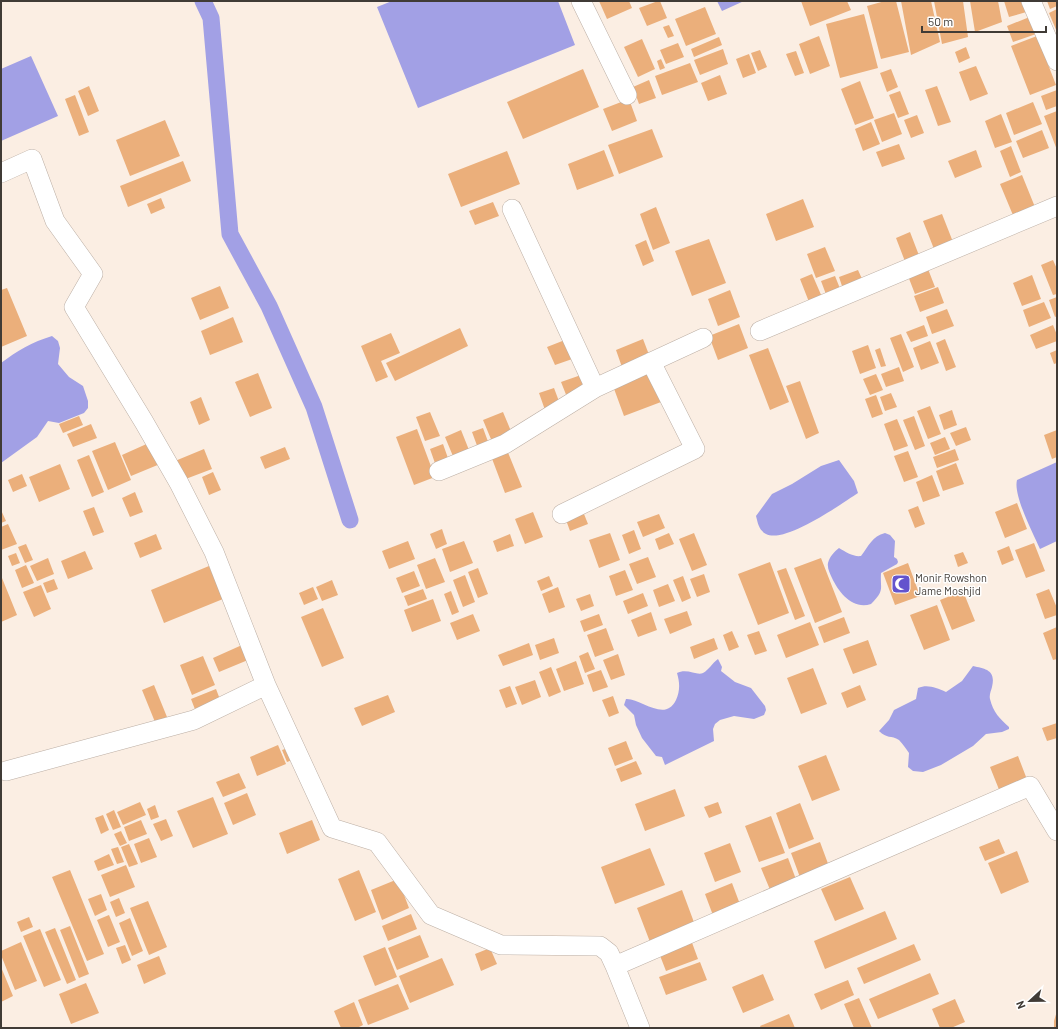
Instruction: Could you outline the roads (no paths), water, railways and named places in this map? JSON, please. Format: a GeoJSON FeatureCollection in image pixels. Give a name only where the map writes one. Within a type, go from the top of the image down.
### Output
{"type":"FeatureCollection","features":[{"type":"Feature","properties":{"kind":"street"},"geometry":{"type":"LineString","coordinates":[[581,1],[626,95]]}},
{"type":"Feature","properties":{"kind":"street"},"geometry":{"type":"LineString","coordinates":[[1031,1],[1057,61]]}},
{"type":"Feature","properties":{"kind":"street"},"geometry":{"type":"LineString","coordinates":[[1,173],[32,159],[55,221],[93,274],[74,308],[148,429],[179,483],[214,552],[266,685],[332,828],[377,842],[431,915],[501,945],[600,946],[609,953],[616,966],[640,1028]]}},
{"type":"Feature","properties":{"kind":"street"},"geometry":{"type":"LineString","coordinates":[[760,331],[1057,206]]}},
{"type":"Feature","properties":{"kind":"street"},"geometry":{"type":"LineString","coordinates":[[512,209],[596,388]]}},
{"type":"Feature","properties":{"kind":"street"},"geometry":{"type":"LineString","coordinates":[[439,471],[505,444],[596,388],[703,338]]}},
{"type":"Feature","properties":{"kind":"street"},"geometry":{"type":"LineString","coordinates":[[562,514],[695,449],[651,362]]}},
{"type":"Feature","properties":{"kind":"street"},"geometry":{"type":"LineString","coordinates":[[6,771],[194,720],[266,685]]}},
{"type":"Feature","properties":{"kind":"street"},"geometry":{"type":"LineString","coordinates":[[616,966],[1030,786],[1057,831]]}},
{"type":"Feature","properties":{"kind":"water"},"geometry":{"type":"Polygon","coordinates":[[[392,1],[558,1],[575,45],[418,108],[377,7],[392,1]]]}},
{"type":"Feature","properties":{"kind":"water"},"geometry":{"type":"Polygon","coordinates":[[[717,1],[744,1],[722,11],[717,1]]]}},
{"type":"Feature","properties":{"kind":"water"},"geometry":{"type":"Polygon","coordinates":[[[31,56],[58,116],[1,141],[1,69],[31,56]]]}},
{"type":"Feature","properties":{"kind":"water"},"geometry":{"type":"Polygon","coordinates":[[[52,336],[58,341],[60,348],[58,364],[69,377],[83,386],[88,401],[88,408],[84,413],[59,423],[48,421],[37,437],[1,463],[1,363],[25,347],[52,336]]]}},
{"type":"Feature","properties":{"kind":"water"},"geometry":{"type":"Polygon","coordinates":[[[839,460],[854,481],[858,493],[813,521],[786,533],[775,536],[766,534],[760,529],[756,516],[772,494],[792,484],[821,466],[839,460]]]}},
{"type":"Feature","properties":{"kind":"water"},"geometry":{"type":"Polygon","coordinates":[[[1057,462],[1057,541],[1040,549],[1018,495],[1017,480],[1057,462]]]}},
{"type":"Feature","properties":{"kind":"water"},"geometry":{"type":"Polygon","coordinates":[[[885,533],[890,535],[895,541],[894,557],[898,562],[881,573],[881,590],[871,604],[858,605],[847,599],[839,589],[829,571],[828,563],[830,558],[839,548],[852,555],[861,556],[877,536],[885,533]]]}},
{"type":"Feature","properties":{"kind":"water"},"geometry":{"type":"Polygon","coordinates":[[[718,659],[722,667],[721,671],[735,682],[751,688],[765,706],[766,710],[764,715],[754,719],[734,716],[720,720],[715,724],[713,729],[714,741],[665,765],[662,757],[656,756],[642,738],[636,725],[634,715],[624,705],[626,699],[659,710],[671,707],[676,700],[678,693],[679,680],[677,673],[684,671],[701,674],[718,659]]]}},
{"type":"Feature","properties":{"kind":"water"},"geometry":{"type":"Polygon","coordinates":[[[973,666],[986,669],[993,677],[990,696],[991,704],[997,715],[1009,727],[1009,729],[1002,732],[986,734],[973,746],[941,765],[923,772],[913,771],[908,767],[909,753],[902,743],[899,740],[884,735],[879,731],[889,720],[894,710],[916,699],[918,688],[929,686],[946,692],[962,681],[973,666]]]}},
{"type":"Feature","properties":{"kind":"waterway"},"geometry":{"type":"LineString","coordinates":[[203,1],[211,18],[230,234],[269,306],[314,407],[350,520]]}},
{"type":"Feature","properties":{"kind":"place","name":"Monir Rowshon Jame Moshjid"},"geometry":{"type":"Point","coordinates":[901,584]}}]}
